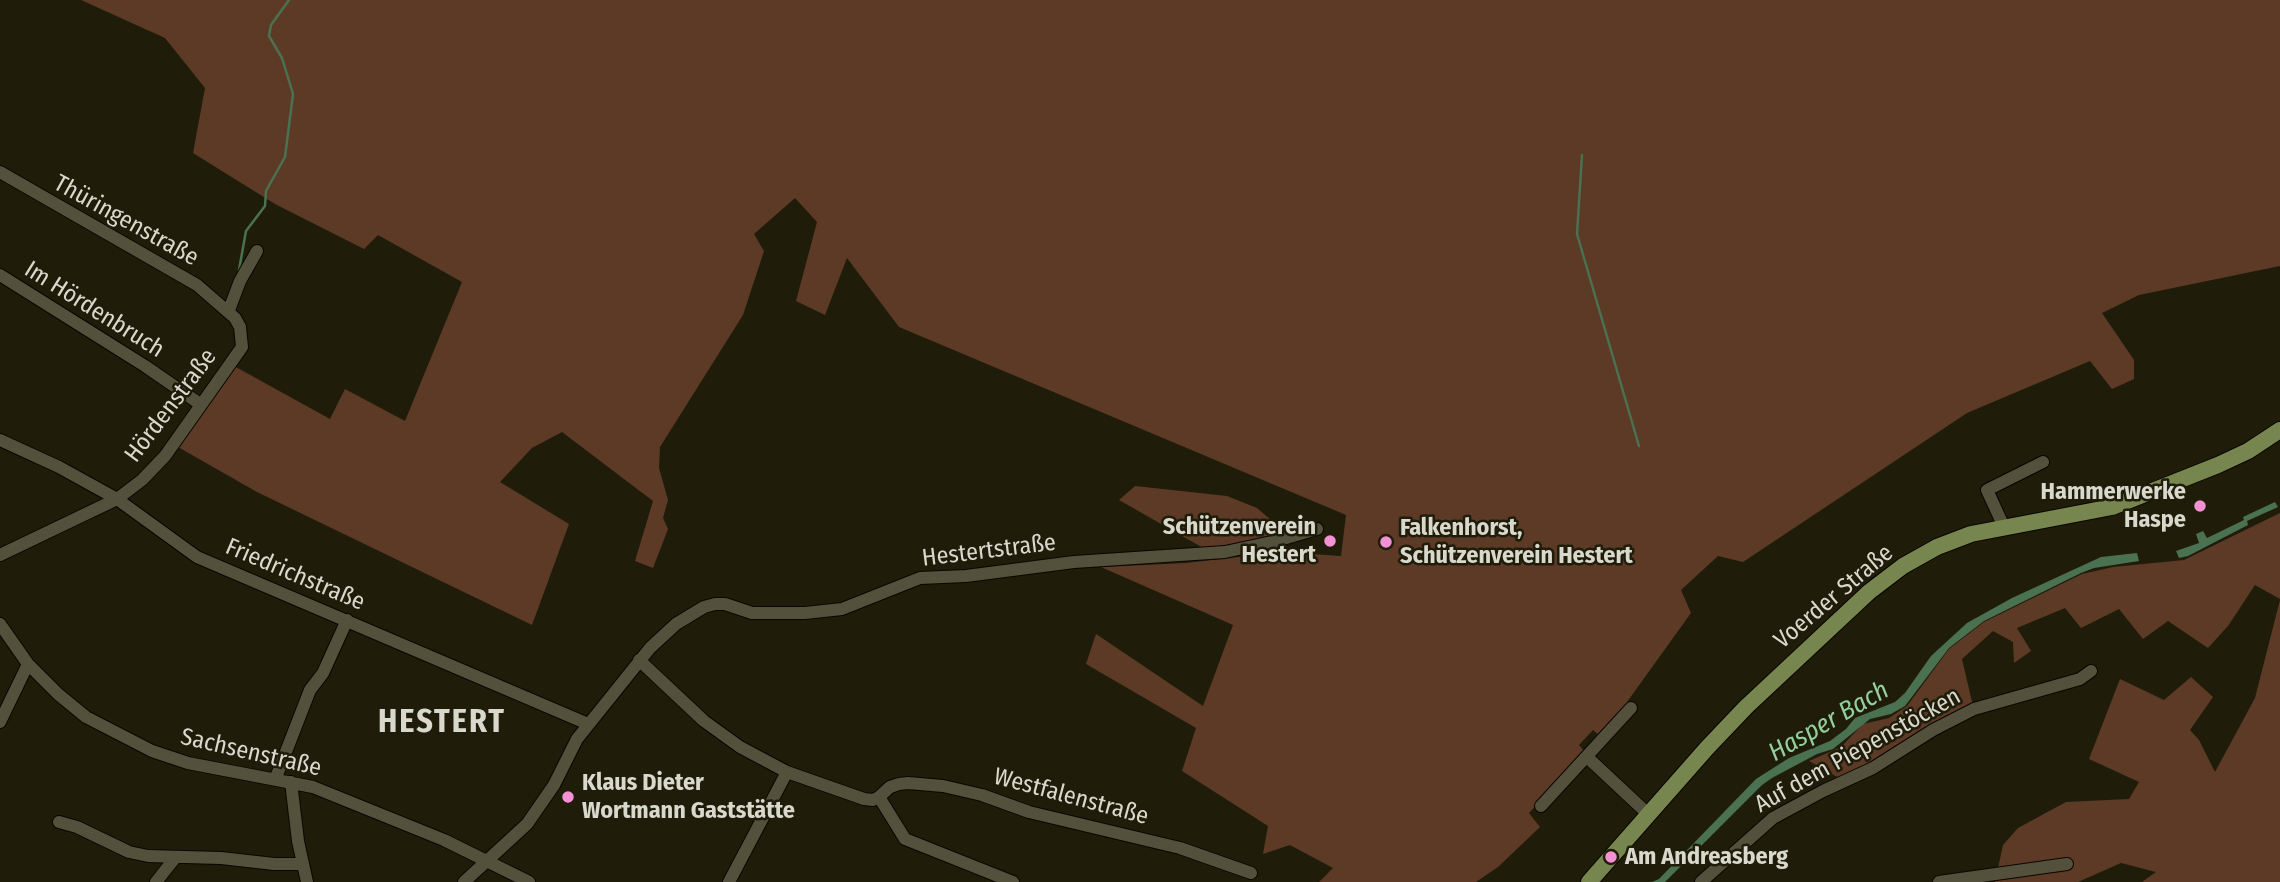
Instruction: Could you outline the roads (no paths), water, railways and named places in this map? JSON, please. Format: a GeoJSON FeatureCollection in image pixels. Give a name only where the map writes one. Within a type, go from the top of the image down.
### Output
{"type":"FeatureCollection","features":[{"type":"Feature","properties":{"kind":"main road","name":"Voerder Straße"},"geometry":{"type":"LineString","coordinates":[[1648,814],[1746,707],[1888,576],[1919,556],[1955,540],[2004,527],[2112,507],[2218,465],[2248,451],[2280,429]]}},
{"type":"Feature","properties":{"kind":"main road"},"geometry":{"type":"LineString","coordinates":[[1589,882],[1648,814]]}},
{"type":"Feature","properties":{"kind":"street","name":"Thüringenstraße"},"geometry":{"type":"LineString","coordinates":[[0,172],[197,285],[229,310]]}},
{"type":"Feature","properties":{"kind":"street"},"geometry":{"type":"LineString","coordinates":[[229,310],[240,281],[257,251]]}},
{"type":"Feature","properties":{"kind":"street","name":"Im Hördenbruch"},"geometry":{"type":"LineString","coordinates":[[0,275],[145,366],[200,404]]}},
{"type":"Feature","properties":{"kind":"street","name":"Hördenstraße"},"geometry":{"type":"LineString","coordinates":[[0,555],[117,499],[142,480],[165,456],[242,347],[240,327],[229,310]]}},
{"type":"Feature","properties":{"kind":"street","name":"Friedrichstraße"},"geometry":{"type":"LineString","coordinates":[[0,440],[59,467],[117,499],[197,557],[588,724]]}},
{"type":"Feature","properties":{"kind":"street"},"geometry":{"type":"LineString","coordinates":[[2004,527],[1987,490],[2043,462]]}},
{"type":"Feature","properties":{"kind":"street","name":"Hestertstraße"},"geometry":{"type":"LineString","coordinates":[[464,882],[534,816],[588,724],[639,660],[676,624],[704,607],[715,604],[752,612],[842,609],[920,579],[967,576],[1074,562],[1225,552],[1317,529]]}},
{"type":"Feature","properties":{"kind":"street"},"geometry":{"type":"LineString","coordinates":[[275,780],[310,690],[323,673],[347,620]]}},
{"type":"Feature","properties":{"kind":"street","name":"Sachsenstraße"},"geometry":{"type":"LineString","coordinates":[[0,624],[28,664],[86,717],[152,751],[188,763],[313,787],[444,840],[529,882]]}},
{"type":"Feature","properties":{"kind":"street"},"geometry":{"type":"LineString","coordinates":[[639,660],[713,727],[740,747],[787,772],[864,799],[873,800],[880,797],[905,839],[1013,882]]}},
{"type":"Feature","properties":{"kind":"street"},"geometry":{"type":"LineString","coordinates":[[0,722],[28,664]]}},
{"type":"Feature","properties":{"kind":"street","name":"Auf dem Piepenstöcken"},"geometry":{"type":"LineString","coordinates":[[1701,882],[1710,877],[1760,829],[1788,809],[1874,768],[1933,730],[1975,709],[2080,679],[2091,671]]}},
{"type":"Feature","properties":{"kind":"street"},"geometry":{"type":"LineString","coordinates":[[1541,806],[1631,708]]}},
{"type":"Feature","properties":{"kind":"street"},"geometry":{"type":"LineString","coordinates":[[1587,757],[1648,814]]}},
{"type":"Feature","properties":{"kind":"street"},"geometry":{"type":"LineString","coordinates":[[729,882],[787,772]]}},
{"type":"Feature","properties":{"kind":"street"},"geometry":{"type":"LineString","coordinates":[[291,782],[307,882]]}},
{"type":"Feature","properties":{"kind":"street","name":"Westfalenstraße"},"geometry":{"type":"LineString","coordinates":[[880,797],[890,787],[899,784],[943,786],[982,795],[1029,812],[1180,848],[1251,873]]}},
{"type":"Feature","properties":{"kind":"street"},"geometry":{"type":"LineString","coordinates":[[60,822],[77,827],[129,852],[148,856],[302,864]]}},
{"type":"Feature","properties":{"kind":"street"},"geometry":{"type":"LineString","coordinates":[[156,882],[175,858]]}},
{"type":"Feature","properties":{"kind":"street"},"geometry":{"type":"LineString","coordinates":[[1939,882],[2067,864]]}},
{"type":"Feature","properties":{"kind":"waterway"},"geometry":{"type":"LineString","coordinates":[[239,270],[246,231],[265,206],[266,191],[285,157],[293,94],[282,58],[269,36],[271,25],[289,0]]}},
{"type":"Feature","properties":{"kind":"waterway"},"geometry":{"type":"LineString","coordinates":[[1582,155],[1577,234],[1639,446]]}},
{"type":"Feature","properties":{"kind":"place","name":"Hammerwerke Haspe"},"geometry":{"type":"Point","coordinates":[2200,506]}},
{"type":"Feature","properties":{"kind":"place","name":"Schützenverein Hestert"},"geometry":{"type":"Point","coordinates":[1330,541]}},
{"type":"Feature","properties":{"kind":"place","name":"Falkenhorst, Schützenverein Hestert"},"geometry":{"type":"Point","coordinates":[1386,542]}},
{"type":"Feature","properties":{"kind":"place","name":"Klaus Dieter Wortmann Gaststätte"},"geometry":{"type":"Point","coordinates":[568,797]}},
{"type":"Feature","properties":{"kind":"place","name":"Am Andreasberg"},"geometry":{"type":"Point","coordinates":[1611,857]}},
{"type":"Feature","properties":{"kind":"district","name":"HESTERT"},"geometry":{"type":"Point","coordinates":[442,723]}},
{"type":"Feature","properties":{"kind":"water label","name":"Hasper Bach"},"geometry":{"type":"Point","coordinates":[1829,722]}}]}
